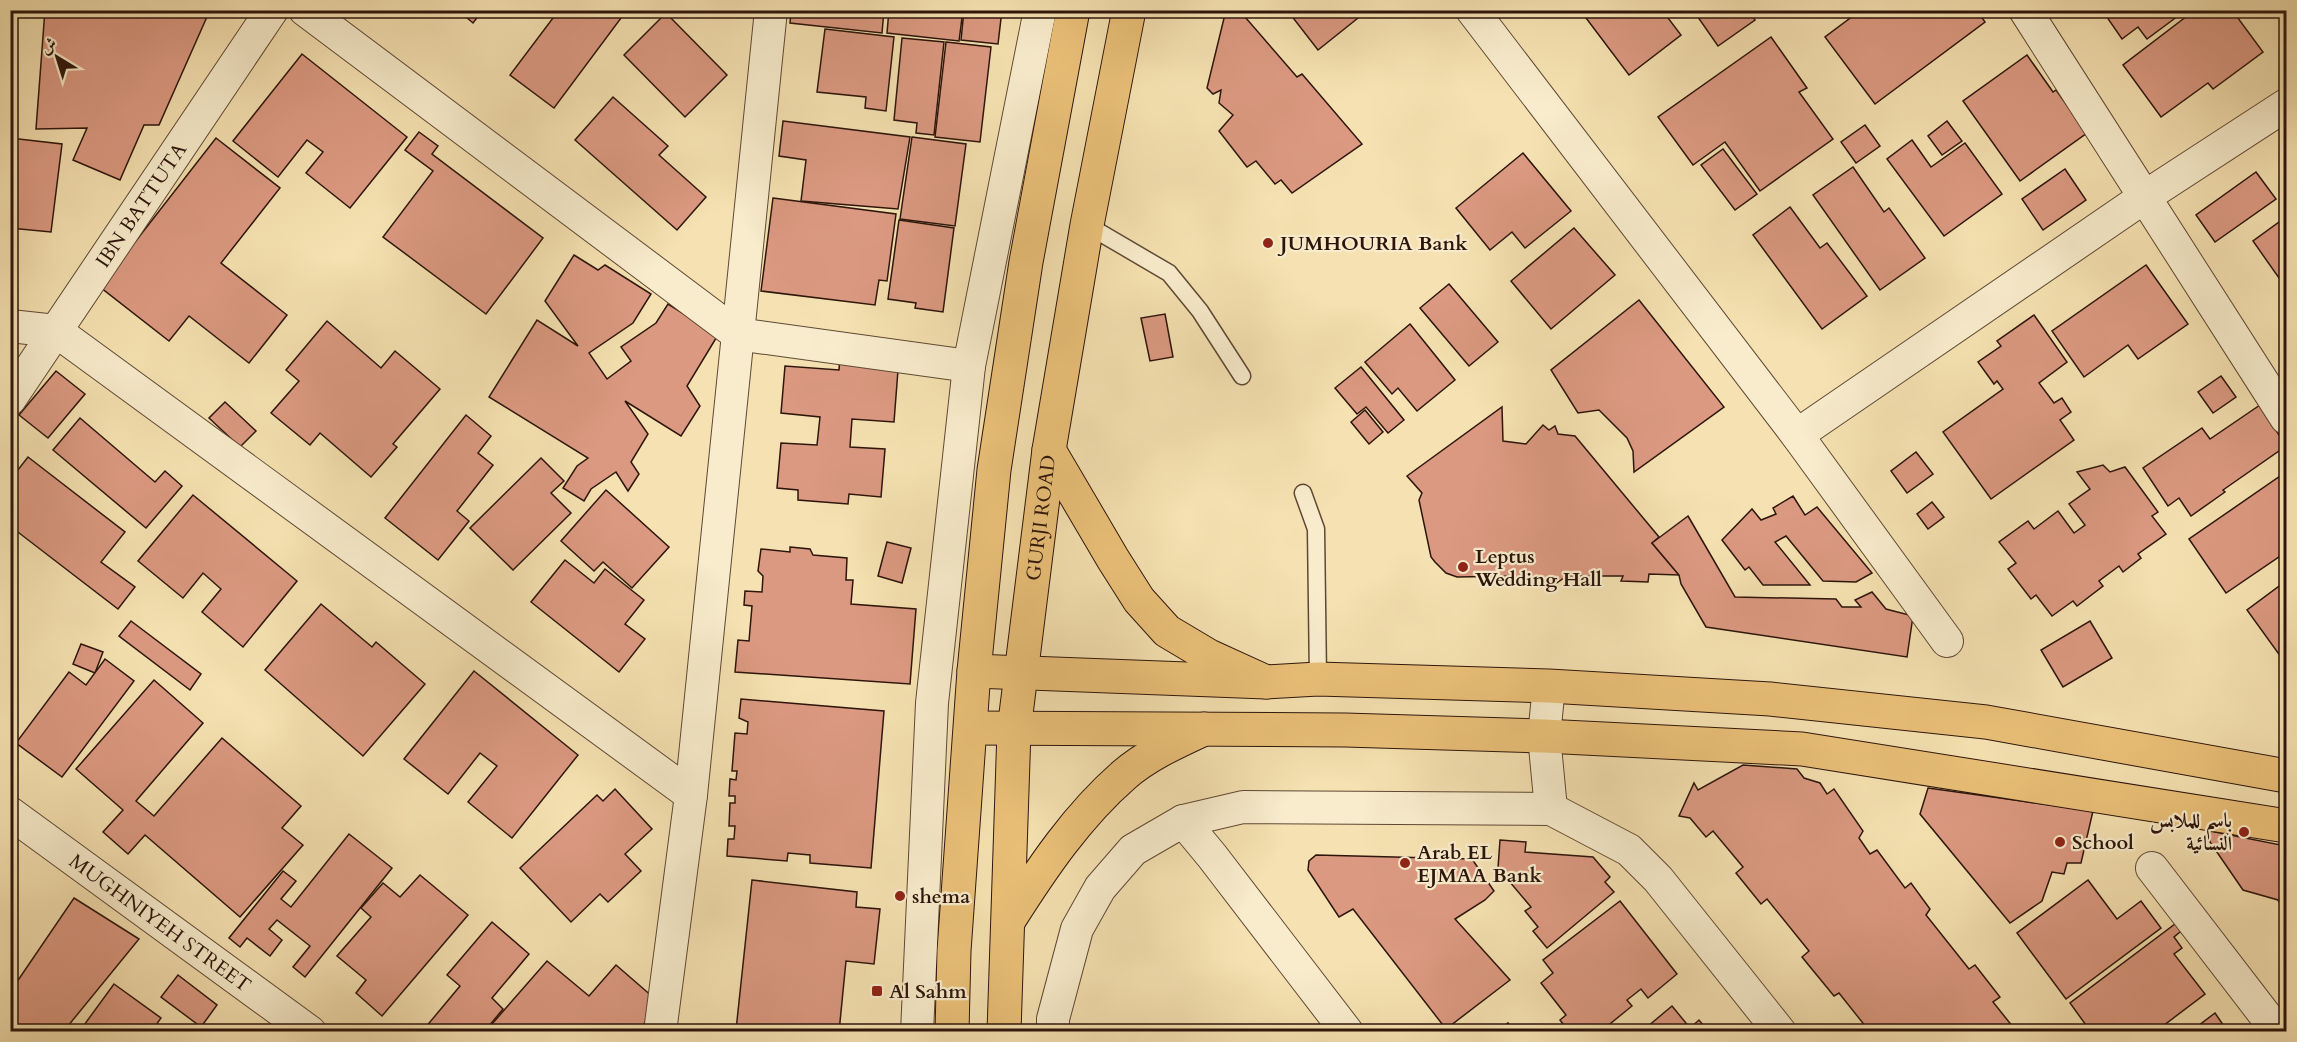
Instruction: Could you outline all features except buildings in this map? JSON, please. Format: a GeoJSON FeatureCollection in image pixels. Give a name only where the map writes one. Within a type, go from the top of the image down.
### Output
{"type":"FeatureCollection","features":[{"type":"Feature","properties":{"kind":"main road"},"geometry":{"type":"LineString","coordinates":[[952,1032],[954,951],[974,671],[994,470],[1026,262],[1073,10]]}},
{"type":"Feature","properties":{"kind":"main road","name":"GURJI ROAD"},"geometry":{"type":"LineString","coordinates":[[1004,1032],[1014,730],[1049,450],[1087,225],[1129,10]]}},
{"type":"Feature","properties":{"kind":"main road"},"geometry":{"type":"LineString","coordinates":[[1049,450],[1118,568],[1139,600],[1167,631],[1209,656],[1266,682]]}},
{"type":"Feature","properties":{"kind":"main road"},"geometry":{"type":"LineString","coordinates":[[974,671],[1266,682],[1318,679],[1549,686],[1770,699],[1986,722],[2286,776]]}},
{"type":"Feature","properties":{"kind":"main road"},"geometry":{"type":"LineString","coordinates":[[971,728],[1014,730],[1204,729],[1544,736],[1802,749],[2286,826]]}},
{"type":"Feature","properties":{"kind":"main road"},"geometry":{"type":"LineString","coordinates":[[1008,921],[1041,869],[1091,807],[1125,774],[1166,747],[1204,729]]}},
{"type":"Feature","properties":{"kind":"street","name":"IBN BATTUTA"},"geometry":{"type":"LineString","coordinates":[[10,399],[272,10]]}},
{"type":"Feature","properties":{"kind":"street"},"geometry":{"type":"LineString","coordinates":[[305,10],[737,334],[969,366]]}},
{"type":"Feature","properties":{"kind":"street"},"geometry":{"type":"LineString","coordinates":[[660,1032],[691,795],[771,10]]}},
{"type":"Feature","properties":{"kind":"street"},"geometry":{"type":"LineString","coordinates":[[916,1032],[932,703],[969,366],[1040,10]]}},
{"type":"Feature","properties":{"kind":"street"},"geometry":{"type":"LineString","coordinates":[[2025,10],[2143,198],[2286,418]]}},
{"type":"Feature","properties":{"kind":"street"},"geometry":{"type":"LineString","coordinates":[[1484,14],[1947,641]]}},
{"type":"Feature","properties":{"kind":"street"},"geometry":{"type":"LineString","coordinates":[[1797,435],[2143,198],[2286,105]]}},
{"type":"Feature","properties":{"kind":"street"},"geometry":{"type":"LineString","coordinates":[[10,326],[56,331],[691,795]]}},
{"type":"Feature","properties":{"kind":"street"},"geometry":{"type":"LineString","coordinates":[[1549,686],[1544,736],[1551,809]]}},
{"type":"Feature","properties":{"kind":"street"},"geometry":{"type":"LineString","coordinates":[[1053,1032],[1053,1019],[1077,929],[1100,888],[1133,850],[1183,821],[1243,807],[1551,809],[1629,850],[1658,879],[1780,1032]]}},
{"type":"Feature","properties":{"kind":"street","name":"MUGHNIYEH STREET"},"geometry":{"type":"LineString","coordinates":[[10,813],[310,1032]]}},
{"type":"Feature","properties":{"kind":"street"},"geometry":{"type":"LineString","coordinates":[[1183,821],[1347,1032]]}},
{"type":"Feature","properties":{"kind":"street"},"geometry":{"type":"LineString","coordinates":[[2152,868],[2278,1032]]}},
{"type":"Feature","properties":{"kind":"lane"},"geometry":{"type":"LineString","coordinates":[[1087,225],[1169,273],[1200,311],[1242,376]]}},
{"type":"Feature","properties":{"kind":"lane"},"geometry":{"type":"LineString","coordinates":[[1303,493],[1316,529],[1318,679]]}},
{"type":"Feature","properties":{"kind":"place","name":"JUMHOURIA Bank"},"geometry":{"type":"Point","coordinates":[1268,243]}},
{"type":"Feature","properties":{"kind":"place","name":"Leptus Wedding Hall"},"geometry":{"type":"Point","coordinates":[1463,567]}},
{"type":"Feature","properties":{"kind":"place","name":"باسم للملابس النسائية"},"geometry":{"type":"Point","coordinates":[2244,832]}},
{"type":"Feature","properties":{"kind":"place","name":"School"},"geometry":{"type":"Point","coordinates":[2060,842]}},
{"type":"Feature","properties":{"kind":"place","name":"Arab EL EJMAA Bank"},"geometry":{"type":"Point","coordinates":[1405,863]}},
{"type":"Feature","properties":{"kind":"place","name":"shema"},"geometry":{"type":"Point","coordinates":[900,896]}},
{"type":"Feature","properties":{"kind":"place","name":"Al Sahm"},"geometry":{"type":"Point","coordinates":[877,991]}}]}
